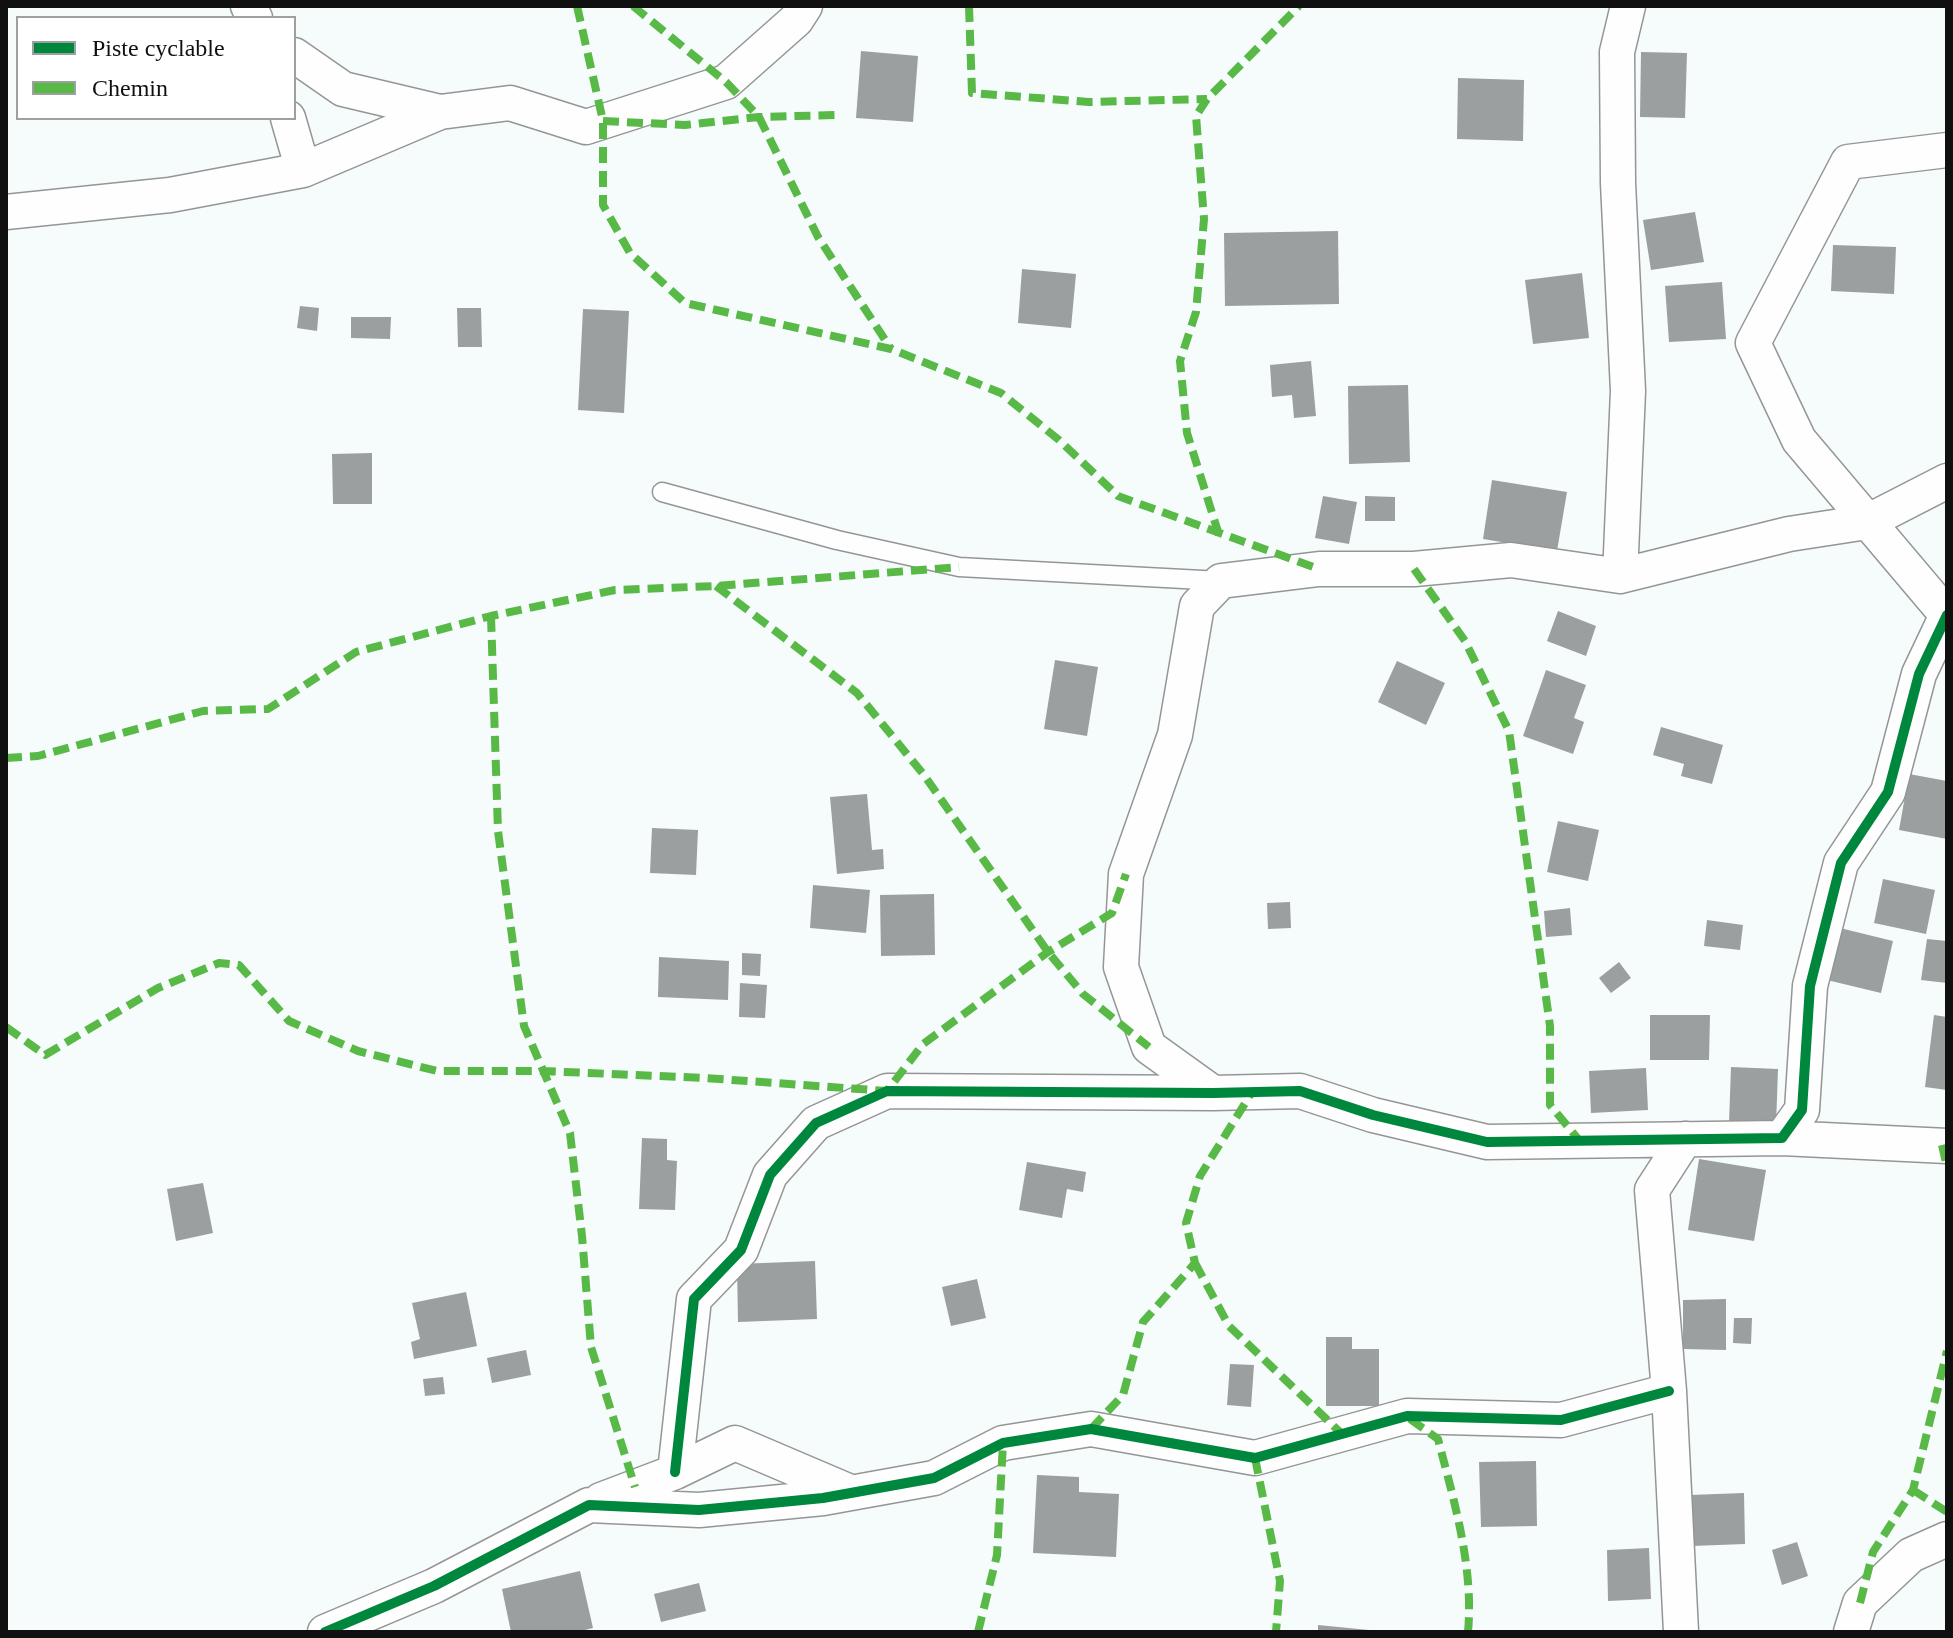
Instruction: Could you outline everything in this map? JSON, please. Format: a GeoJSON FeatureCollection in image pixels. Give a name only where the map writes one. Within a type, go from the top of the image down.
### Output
{"type":"FeatureCollection","features":[{"type":"Feature","properties":{"kind":"street"},"geometry":{"type":"LineString","coordinates":[[6,212],[170,195],[303,170],[440,112],[510,103],[586,127],[726,82],[796,20],[805,6]]}},
{"type":"Feature","properties":{"kind":"street"},"geometry":{"type":"LineString","coordinates":[[1620,576],[1628,391],[1618,183],[1617,52],[1628,6]]}},
{"type":"Feature","properties":{"kind":"street"},"geometry":{"type":"LineString","coordinates":[[296,56],[343,89],[440,112]]}},
{"type":"Feature","properties":{"kind":"street"},"geometry":{"type":"LineString","coordinates":[[289,120],[303,170]]}},
{"type":"Feature","properties":{"kind":"street"},"geometry":{"type":"LineString","coordinates":[[1782,1138],[1802,1110],[1810,986],[1841,863],[1888,792],[1919,674],[1947,615],[1799,440],[1753,343],[1848,162],[1947,150]]}},
{"type":"Feature","properties":{"kind":"street"},"geometry":{"type":"LineString","coordinates":[[1213,1093],[1149,1047],[1121,967],[1126,874],[1175,735],[1197,606],[1221,581],[1319,569],[1414,569],[1511,560],[1620,576],[1789,534],[1867,522],[1947,481]]}},
{"type":"Feature","properties":{"kind":"street"},"geometry":{"type":"LineString","coordinates":[[675,1472],[694,1299],[741,1250],[770,1175],[816,1123],[887,1091],[1300,1091],[1373,1115],[1487,1142],[1782,1138],[1947,1146]]}},
{"type":"Feature","properties":{"kind":"street"},"geometry":{"type":"LineString","coordinates":[[1681,1632],[1669,1391],[1652,1190],[1685,1139]]}},
{"type":"Feature","properties":{"kind":"street"},"geometry":{"type":"LineString","coordinates":[[589,1505],[699,1510],[851,1492],[934,1478],[1003,1443],[1091,1429],[1255,1458],[1407,1416],[1561,1420],[1669,1391]]}},
{"type":"Feature","properties":{"kind":"street"},"geometry":{"type":"LineString","coordinates":[[342,1628],[434,1586],[589,1505],[675,1472],[735,1443],[851,1492]]}},
{"type":"Feature","properties":{"kind":"street"},"geometry":{"type":"LineString","coordinates":[[1851,1632],[1860,1603],[1911,1555],[1947,1539]]}},
{"type":"Feature","properties":{"kind":"lane"},"geometry":{"type":"LineString","coordinates":[[662,492],[837,540],[959,567],[1221,581]]}},
{"type":"Feature","properties":{"kind":"building"},"geometry":{"type":"Polygon","coordinates":[[[861,51],[918,56],[913,122],[856,118],[861,51]]]}},
{"type":"Feature","properties":{"kind":"building"},"geometry":{"type":"Polygon","coordinates":[[[1641,52],[1687,53],[1685,118],[1640,117],[1641,52]]]}},
{"type":"Feature","properties":{"kind":"building"},"geometry":{"type":"Polygon","coordinates":[[[1458,78],[1524,80],[1523,141],[1457,139],[1458,78]]]}},
{"type":"Feature","properties":{"kind":"building"},"geometry":{"type":"Polygon","coordinates":[[[1695,212],[1704,262],[1651,270],[1643,220],[1695,212]]]}},
{"type":"Feature","properties":{"kind":"building"},"geometry":{"type":"Polygon","coordinates":[[[1338,231],[1339,304],[1225,306],[1224,233],[1338,231]]]}},
{"type":"Feature","properties":{"kind":"building"},"geometry":{"type":"Polygon","coordinates":[[[1833,245],[1896,247],[1894,294],[1831,291],[1833,245]]]}},
{"type":"Feature","properties":{"kind":"building"},"geometry":{"type":"Polygon","coordinates":[[[1022,269],[1076,274],[1071,328],[1018,323],[1022,269]]]}},
{"type":"Feature","properties":{"kind":"building"},"geometry":{"type":"Polygon","coordinates":[[[1582,273],[1589,338],[1533,344],[1525,280],[1582,273]]]}},
{"type":"Feature","properties":{"kind":"building"},"geometry":{"type":"Polygon","coordinates":[[[1722,282],[1726,339],[1669,342],[1665,286],[1722,282]]]}},
{"type":"Feature","properties":{"kind":"building"},"geometry":{"type":"Polygon","coordinates":[[[300,306],[319,308],[317,331],[297,328],[300,306]]]}},
{"type":"Feature","properties":{"kind":"building"},"geometry":{"type":"Polygon","coordinates":[[[457,308],[481,308],[482,347],[458,347],[457,308]]]}},
{"type":"Feature","properties":{"kind":"building"},"geometry":{"type":"Polygon","coordinates":[[[583,309],[629,311],[624,413],[578,410],[583,309]]]}},
{"type":"Feature","properties":{"kind":"building"},"geometry":{"type":"Polygon","coordinates":[[[351,317],[391,317],[390,339],[351,338],[351,317]]]}},
{"type":"Feature","properties":{"kind":"building"},"geometry":{"type":"Polygon","coordinates":[[[1311,361],[1316,416],[1294,418],[1292,395],[1272,397],[1270,365],[1311,361]]]}},
{"type":"Feature","properties":{"kind":"building"},"geometry":{"type":"Polygon","coordinates":[[[1408,385],[1410,462],[1349,464],[1348,386],[1408,385]]]}},
{"type":"Feature","properties":{"kind":"building"},"geometry":{"type":"Polygon","coordinates":[[[372,453],[372,504],[333,504],[332,454],[372,453]]]}},
{"type":"Feature","properties":{"kind":"building"},"geometry":{"type":"Polygon","coordinates":[[[1492,480],[1567,492],[1557,551],[1483,539],[1492,480]]]}},
{"type":"Feature","properties":{"kind":"building"},"geometry":{"type":"Polygon","coordinates":[[[1323,496],[1357,502],[1349,544],[1315,538],[1323,496]]]}},
{"type":"Feature","properties":{"kind":"building"},"geometry":{"type":"Polygon","coordinates":[[[1365,496],[1395,497],[1395,521],[1365,521],[1365,496]]]}},
{"type":"Feature","properties":{"kind":"building"},"geometry":{"type":"Polygon","coordinates":[[[1558,611],[1596,626],[1586,656],[1547,641],[1558,611]]]}},
{"type":"Feature","properties":{"kind":"building"},"geometry":{"type":"Polygon","coordinates":[[[1055,660],[1098,667],[1087,736],[1044,729],[1055,660]]]}},
{"type":"Feature","properties":{"kind":"building"},"geometry":{"type":"Polygon","coordinates":[[[1397,661],[1445,683],[1426,725],[1378,702],[1397,661]]]}},
{"type":"Feature","properties":{"kind":"building"},"geometry":{"type":"Polygon","coordinates":[[[1546,670],[1586,685],[1574,718],[1584,722],[1573,754],[1523,736],[1546,670]]]}},
{"type":"Feature","properties":{"kind":"building"},"geometry":{"type":"Polygon","coordinates":[[[1661,727],[1723,745],[1712,784],[1681,776],[1684,764],[1653,755],[1661,727]]]}},
{"type":"Feature","properties":{"kind":"building"},"geometry":{"type":"Polygon","coordinates":[[[1909,774],[1947,781],[1947,839],[1899,830],[1909,774]]]}},
{"type":"Feature","properties":{"kind":"building"},"geometry":{"type":"Polygon","coordinates":[[[867,794],[872,850],[883,849],[884,869],[837,874],[830,797],[867,794]]]}},
{"type":"Feature","properties":{"kind":"building"},"geometry":{"type":"Polygon","coordinates":[[[1558,821],[1599,830],[1588,881],[1547,872],[1558,821]]]}},
{"type":"Feature","properties":{"kind":"building"},"geometry":{"type":"Polygon","coordinates":[[[652,828],[698,830],[696,875],[650,873],[652,828]]]}},
{"type":"Feature","properties":{"kind":"building"},"geometry":{"type":"Polygon","coordinates":[[[1883,879],[1935,890],[1926,934],[1874,923],[1883,879]]]}},
{"type":"Feature","properties":{"kind":"building"},"geometry":{"type":"Polygon","coordinates":[[[813,885],[870,890],[866,933],[810,928],[813,885]]]}},
{"type":"Feature","properties":{"kind":"building"},"geometry":{"type":"Polygon","coordinates":[[[934,894],[935,955],[881,956],[880,895],[934,894]]]}},
{"type":"Feature","properties":{"kind":"building"},"geometry":{"type":"Polygon","coordinates":[[[1290,902],[1291,928],[1268,929],[1267,903],[1290,902]]]}},
{"type":"Feature","properties":{"kind":"building"},"geometry":{"type":"Polygon","coordinates":[[[1570,908],[1572,935],[1546,937],[1544,911],[1570,908]]]}},
{"type":"Feature","properties":{"kind":"building"},"geometry":{"type":"Polygon","coordinates":[[[1707,920],[1743,925],[1740,950],[1704,946],[1707,920]]]}},
{"type":"Feature","properties":{"kind":"building"},"geometry":{"type":"Polygon","coordinates":[[[1840,928],[1893,941],[1881,993],[1827,980],[1840,928]]]}},
{"type":"Feature","properties":{"kind":"building"},"geometry":{"type":"Polygon","coordinates":[[[1927,939],[1947,941],[1947,983],[1921,980],[1927,939]]]}},
{"type":"Feature","properties":{"kind":"building"},"geometry":{"type":"Polygon","coordinates":[[[742,953],[761,954],[760,976],[742,975],[742,953]]]}},
{"type":"Feature","properties":{"kind":"building"},"geometry":{"type":"Polygon","coordinates":[[[659,957],[729,961],[728,1000],[658,997],[659,957]]]}},
{"type":"Feature","properties":{"kind":"building"},"geometry":{"type":"Polygon","coordinates":[[[1619,962],[1631,978],[1611,993],[1599,978],[1619,962]]]}},
{"type":"Feature","properties":{"kind":"building"},"geometry":{"type":"Polygon","coordinates":[[[740,983],[767,985],[765,1018],[739,1017],[740,983]]]}},
{"type":"Feature","properties":{"kind":"building"},"geometry":{"type":"Polygon","coordinates":[[[1650,1015],[1710,1015],[1709,1060],[1650,1060],[1650,1015]]]}},
{"type":"Feature","properties":{"kind":"building"},"geometry":{"type":"Polygon","coordinates":[[[1934,1015],[1947,1017],[1947,1090],[1925,1087],[1934,1015]]]}},
{"type":"Feature","properties":{"kind":"building"},"geometry":{"type":"Polygon","coordinates":[[[1731,1067],[1778,1069],[1776,1126],[1729,1123],[1731,1067]]]}},
{"type":"Feature","properties":{"kind":"building"},"geometry":{"type":"Polygon","coordinates":[[[1646,1068],[1648,1110],[1591,1113],[1589,1071],[1646,1068]]]}},
{"type":"Feature","properties":{"kind":"building"},"geometry":{"type":"Polygon","coordinates":[[[642,1138],[667,1139],[667,1160],[677,1161],[675,1210],[639,1209],[642,1138]]]}},
{"type":"Feature","properties":{"kind":"building"},"geometry":{"type":"Polygon","coordinates":[[[1699,1159],[1766,1170],[1754,1241],[1688,1230],[1699,1159]]]}},
{"type":"Feature","properties":{"kind":"building"},"geometry":{"type":"Polygon","coordinates":[[[1027,1162],[1086,1172],[1083,1192],[1067,1189],[1062,1218],[1019,1210],[1027,1162]]]}},
{"type":"Feature","properties":{"kind":"building"},"geometry":{"type":"Polygon","coordinates":[[[203,1183],[213,1233],[176,1241],[167,1189],[203,1183]]]}},
{"type":"Feature","properties":{"kind":"building"},"geometry":{"type":"Polygon","coordinates":[[[815,1261],[817,1319],[738,1322],[737,1264],[815,1261]]]}},
{"type":"Feature","properties":{"kind":"building"},"geometry":{"type":"Polygon","coordinates":[[[977,1279],[986,1318],[951,1326],[942,1287],[977,1279]]]}},
{"type":"Feature","properties":{"kind":"building"},"geometry":{"type":"Polygon","coordinates":[[[466,1292],[477,1346],[414,1359],[411,1342],[420,1339],[412,1303],[466,1292]]]}},
{"type":"Feature","properties":{"kind":"building"},"geometry":{"type":"Polygon","coordinates":[[[1726,1299],[1726,1350],[1683,1349],[1683,1300],[1726,1299]]]}},
{"type":"Feature","properties":{"kind":"building"},"geometry":{"type":"Polygon","coordinates":[[[1734,1318],[1752,1318],[1751,1344],[1733,1343],[1734,1318]]]}},
{"type":"Feature","properties":{"kind":"building"},"geometry":{"type":"Polygon","coordinates":[[[1326,1337],[1352,1337],[1352,1349],[1379,1349],[1379,1406],[1326,1406],[1326,1337]]]}},
{"type":"Feature","properties":{"kind":"building"},"geometry":{"type":"Polygon","coordinates":[[[526,1350],[531,1375],[492,1383],[487,1358],[526,1350]]]}},
{"type":"Feature","properties":{"kind":"building"},"geometry":{"type":"Polygon","coordinates":[[[1230,1364],[1254,1365],[1251,1407],[1227,1405],[1230,1364]]]}},
{"type":"Feature","properties":{"kind":"building"},"geometry":{"type":"Polygon","coordinates":[[[443,1377],[445,1394],[425,1396],[423,1379],[443,1377]]]}},
{"type":"Feature","properties":{"kind":"building"},"geometry":{"type":"Polygon","coordinates":[[[1536,1461],[1537,1526],[1481,1527],[1479,1462],[1536,1461]]]}},
{"type":"Feature","properties":{"kind":"building"},"geometry":{"type":"Polygon","coordinates":[[[1037,1475],[1079,1477],[1079,1492],[1119,1494],[1116,1557],[1033,1553],[1037,1475]]]}},
{"type":"Feature","properties":{"kind":"building"},"geometry":{"type":"Polygon","coordinates":[[[1744,1493],[1745,1544],[1692,1546],[1690,1495],[1744,1493]]]}},
{"type":"Feature","properties":{"kind":"building"},"geometry":{"type":"Polygon","coordinates":[[[1797,1542],[1808,1576],[1782,1585],[1772,1550],[1797,1542]]]}},
{"type":"Feature","properties":{"kind":"building"},"geometry":{"type":"Polygon","coordinates":[[[1649,1548],[1651,1599],[1608,1601],[1607,1550],[1649,1548]]]}},
{"type":"Feature","properties":{"kind":"building"},"geometry":{"type":"Polygon","coordinates":[[[580,1571],[593,1628],[577,1632],[511,1632],[502,1589],[580,1571]]]}},
{"type":"Feature","properties":{"kind":"building"},"geometry":{"type":"Polygon","coordinates":[[[699,1583],[706,1611],[661,1622],[654,1594],[699,1583]]]}},
{"type":"Feature","properties":{"kind":"building"},"geometry":{"type":"Polygon","coordinates":[[[1318,1625],[1369,1630],[1369,1632],[1318,1632],[1318,1625]]]}},
{"type":"Feature","properties":{"kind":"marked path"},"geometry":{"type":"LineString","coordinates":[[577,6],[603,121],[603,205],[630,253],[685,303],[891,349],[1001,393],[1059,440],[1118,496],[1319,569]]}},
{"type":"Feature","properties":{"kind":"marked path"},"geometry":{"type":"LineString","coordinates":[[633,6],[726,82],[759,117],[818,237],[891,349]]}},
{"type":"Feature","properties":{"kind":"marked path"},"geometry":{"type":"LineString","coordinates":[[969,6],[972,93],[1089,102],[1207,99]]}},
{"type":"Feature","properties":{"kind":"marked path"},"geometry":{"type":"LineString","coordinates":[[1219,535],[1187,433],[1180,361],[1196,312],[1204,219],[1196,116],[1207,99],[1299,6]]}},
{"type":"Feature","properties":{"kind":"marked path"},"geometry":{"type":"LineString","coordinates":[[603,121],[685,125],[759,117],[835,115]]}},
{"type":"Feature","properties":{"kind":"marked path"},"geometry":{"type":"LineString","coordinates":[[6,758],[38,756],[203,711],[268,709],[356,652],[491,616],[615,590],[716,586],[959,567]]}},
{"type":"Feature","properties":{"kind":"marked path"},"geometry":{"type":"LineString","coordinates":[[1414,569],[1465,641],[1509,731],[1550,1026],[1550,1105],[1579,1140]]}},
{"type":"Feature","properties":{"kind":"marked path"},"geometry":{"type":"LineString","coordinates":[[716,586],[857,693],[924,775],[1048,952],[1083,994],[1149,1047]]}},
{"type":"Feature","properties":{"kind":"marked path"},"geometry":{"type":"LineString","coordinates":[[491,616],[498,831],[524,1026],[570,1133],[591,1347],[635,1487]]}},
{"type":"Feature","properties":{"kind":"marked path"},"geometry":{"type":"LineString","coordinates":[[6,1027],[45,1055],[158,988],[219,963],[239,965],[289,1021],[358,1051],[437,1071],[543,1071],[705,1078],[887,1091],[923,1044],[1048,952],[1112,913],[1126,874]]}},
{"type":"Feature","properties":{"kind":"marked path"},"geometry":{"type":"LineString","coordinates":[[1091,1429],[1123,1395],[1143,1322],[1195,1263],[1186,1223],[1200,1176],[1252,1092]]}},
{"type":"Feature","properties":{"kind":"marked path"},"geometry":{"type":"LineString","coordinates":[[1942,1145],[1947,1167]]}},
{"type":"Feature","properties":{"kind":"marked path"},"geometry":{"type":"LineString","coordinates":[[1195,1263],[1229,1326],[1342,1434]]}},
{"type":"Feature","properties":{"kind":"marked path"},"geometry":{"type":"LineString","coordinates":[[1860,1603],[1873,1552],[1913,1490],[1947,1351]]}},
{"type":"Feature","properties":{"kind":"marked path"},"geometry":{"type":"LineString","coordinates":[[1410,1419],[1438,1439],[1465,1559],[1468,1632]]}},
{"type":"Feature","properties":{"kind":"marked path"},"geometry":{"type":"LineString","coordinates":[[978,1632],[997,1555],[1003,1443]]}},
{"type":"Feature","properties":{"kind":"marked path"},"geometry":{"type":"LineString","coordinates":[[1255,1458],[1280,1581],[1276,1632]]}},
{"type":"Feature","properties":{"kind":"marked path"},"geometry":{"type":"LineString","coordinates":[[1913,1490],[1947,1512]]}},
{"type":"Feature","properties":{"kind":"cycle path"},"geometry":{"type":"LineString","coordinates":[[675,1472],[694,1299],[741,1250],[770,1175],[816,1123],[887,1091],[1300,1091],[1373,1115],[1487,1142],[1782,1138],[1802,1110],[1810,986],[1841,863],[1888,792],[1919,674],[1947,615]]}},
{"type":"Feature","properties":{"kind":"cycle path"},"geometry":{"type":"LineString","coordinates":[[325,1632],[434,1586],[589,1505],[699,1510],[823,1498],[934,1478],[1003,1443],[1091,1429],[1255,1458],[1407,1416],[1561,1420],[1669,1391]]}}]}
